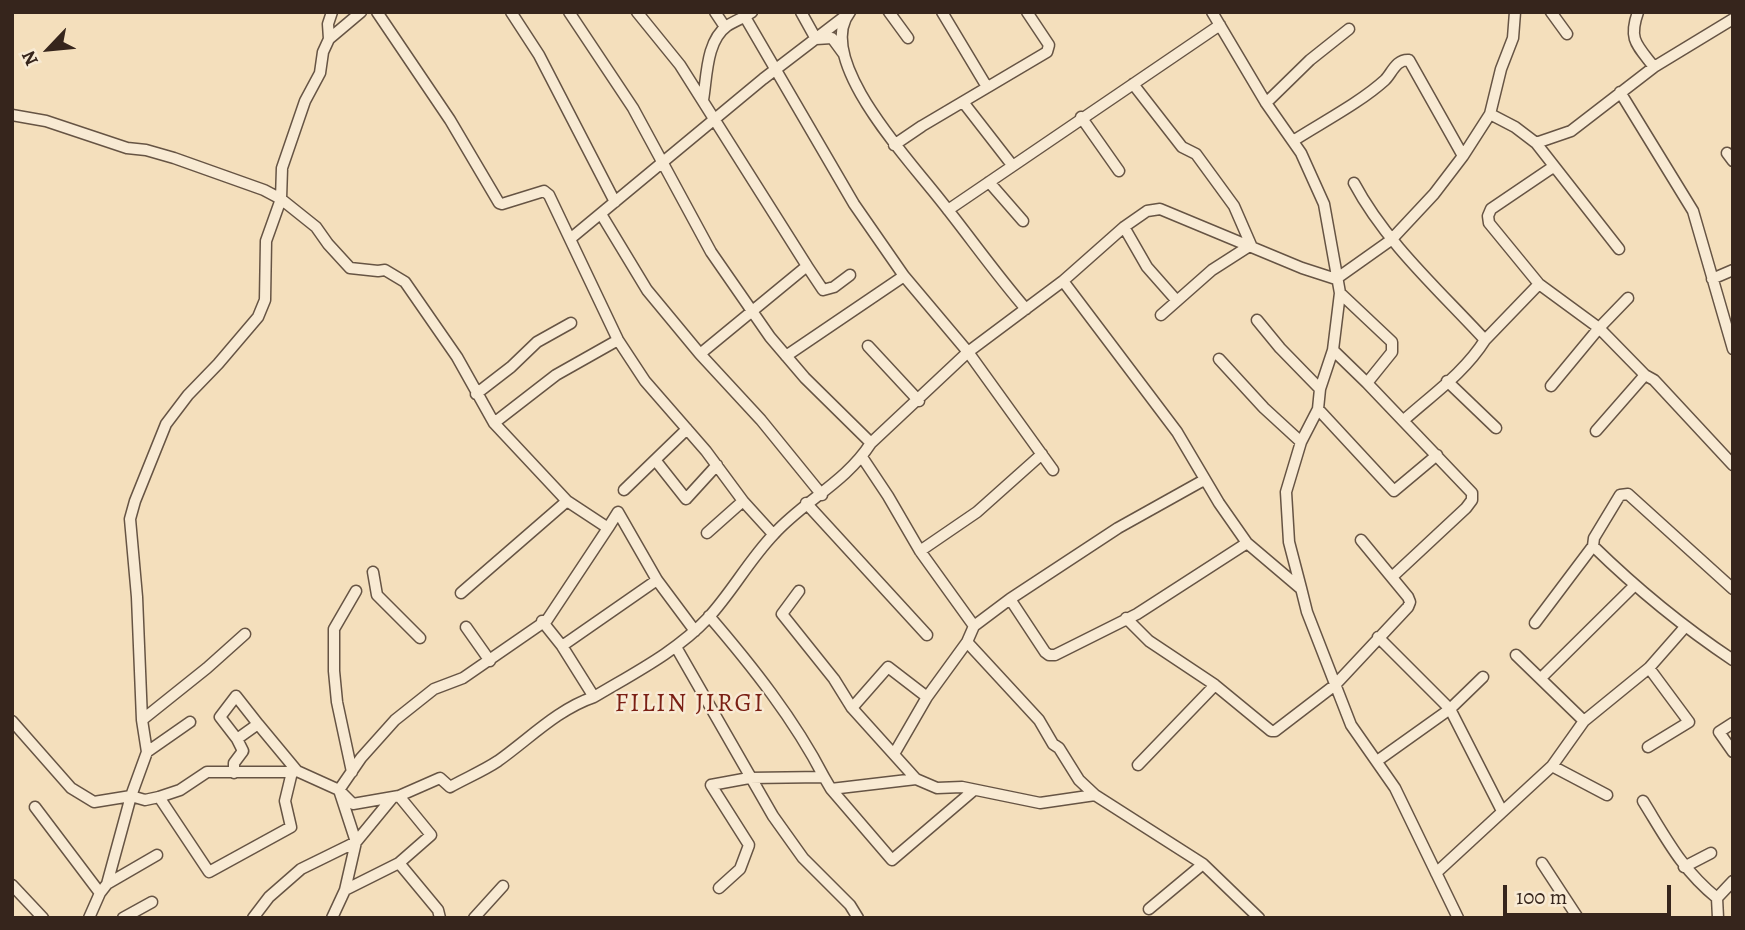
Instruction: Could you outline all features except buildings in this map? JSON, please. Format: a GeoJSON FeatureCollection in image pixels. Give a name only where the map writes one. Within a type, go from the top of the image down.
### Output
{"type":"FeatureCollection","features":[{"type":"Feature","properties":{"kind":"street"},"geometry":{"type":"LineString","coordinates":[[329,39],[328,24],[332,12]]}},
{"type":"Feature","properties":{"kind":"street"},"geometry":{"type":"LineString","coordinates":[[89,918],[103,889],[147,752],[142,720],[131,519],[135,501],[166,424],[188,395],[258,317],[265,300],[266,241],[281,199],[282,168],[305,101],[320,73],[323,52],[329,39],[361,12]]}},
{"type":"Feature","properties":{"kind":"street"},"geometry":{"type":"LineString","coordinates":[[377,12],[450,120],[499,203],[546,192],[618,340],[645,381],[717,465],[743,501],[774,534]]}},
{"type":"Feature","properties":{"kind":"street"},"geometry":{"type":"LineString","coordinates":[[511,12],[539,55],[615,202]]}},
{"type":"Feature","properties":{"kind":"street"},"geometry":{"type":"LineString","coordinates":[[569,12],[633,108],[711,252],[786,356],[871,443]]}},
{"type":"Feature","properties":{"kind":"street"},"geometry":{"type":"LineString","coordinates":[[637,12],[680,65],[823,290],[834,287],[850,275]]}},
{"type":"Feature","properties":{"kind":"street"},"geometry":{"type":"LineString","coordinates":[[715,12],[725,27]]}},
{"type":"Feature","properties":{"kind":"street"},"geometry":{"type":"LineString","coordinates":[[801,12],[816,38]]}},
{"type":"Feature","properties":{"kind":"street"},"geometry":{"type":"LineString","coordinates":[[889,12],[908,38]]}},
{"type":"Feature","properties":{"kind":"street"},"geometry":{"type":"LineString","coordinates":[[942,12],[987,87]]}},
{"type":"Feature","properties":{"kind":"street"},"geometry":{"type":"LineString","coordinates":[[894,145],[1047,52],[1049,45],[1045,37],[1027,12]]}},
{"type":"Feature","properties":{"kind":"street"},"geometry":{"type":"LineString","coordinates":[[1212,12],[1266,103],[1301,153],[1324,204],[1340,293],[1333,350],[1320,388],[1318,409],[1301,442],[1286,492],[1289,542],[1301,588],[1335,685],[1352,724],[1395,788],[1458,918]]}},
{"type":"Feature","properties":{"kind":"street"},"geometry":{"type":"LineString","coordinates":[[1550,12],[1567,34]]}},
{"type":"Feature","properties":{"kind":"street"},"geometry":{"type":"LineString","coordinates":[[1638,12],[1632,34],[1636,45],[1654,67]]}},
{"type":"Feature","properties":{"kind":"street"},"geometry":{"type":"LineString","coordinates":[[570,239],[849,13]]}},
{"type":"Feature","properties":{"kind":"street"},"geometry":{"type":"LineString","coordinates":[[843,53],[843,22],[849,13]]}},
{"type":"Feature","properties":{"kind":"street"},"geometry":{"type":"LineString","coordinates":[[1336,279],[1391,240],[1434,194],[1463,156],[1490,114],[1501,69],[1513,38],[1514,14]]}},
{"type":"Feature","properties":{"kind":"street"},"geometry":{"type":"LineString","coordinates":[[703,100],[711,50],[725,27],[748,15],[775,71],[854,204],[904,276],[968,352],[1053,470]]}},
{"type":"Feature","properties":{"kind":"street"},"geometry":{"type":"LineString","coordinates":[[1536,143],[1571,131],[1654,67],[1733,19]]}},
{"type":"Feature","properties":{"kind":"street"},"geometry":{"type":"LineString","coordinates":[[948,210],[1220,25]]}},
{"type":"Feature","properties":{"kind":"street"},"geometry":{"type":"LineString","coordinates":[[1266,103],[1310,60],[1349,29]]}},
{"type":"Feature","properties":{"kind":"street"},"geometry":{"type":"LineString","coordinates":[[816,38],[832,38],[843,53],[869,111],[1026,309]]}},
{"type":"Feature","properties":{"kind":"street"},"geometry":{"type":"LineString","coordinates":[[1293,141],[1384,81],[1399,63],[1409,60],[1463,156]]}},
{"type":"Feature","properties":{"kind":"street"},"geometry":{"type":"LineString","coordinates":[[1133,84],[1182,147],[1196,153],[1234,206],[1251,245]]}},
{"type":"Feature","properties":{"kind":"street"},"geometry":{"type":"LineString","coordinates":[[1620,92],[1693,211],[1733,349]]}},
{"type":"Feature","properties":{"kind":"street"},"geometry":{"type":"LineString","coordinates":[[963,102],[1012,165]]}},
{"type":"Feature","properties":{"kind":"street"},"geometry":{"type":"LineString","coordinates":[[1490,114],[1515,127],[1536,143],[1619,249]]}},
{"type":"Feature","properties":{"kind":"street"},"geometry":{"type":"LineString","coordinates":[[12,115],[57,124],[127,148],[174,158],[222,174],[281,199],[316,227],[350,268],[385,270],[405,282],[457,357],[494,423],[567,500],[608,528]]}},
{"type":"Feature","properties":{"kind":"street"},"geometry":{"type":"LineString","coordinates":[[1082,117],[1119,171]]}},
{"type":"Feature","properties":{"kind":"street"},"geometry":{"type":"LineString","coordinates":[[1553,167],[1491,209],[1489,223],[1539,284],[1599,328],[1654,380],[1733,465]]}},
{"type":"Feature","properties":{"kind":"street"},"geometry":{"type":"LineString","coordinates":[[989,181],[1023,221]]}},
{"type":"Feature","properties":{"kind":"street"},"geometry":{"type":"LineString","coordinates":[[1354,183],[1370,212],[1391,240],[1485,340]]}},
{"type":"Feature","properties":{"kind":"street"},"geometry":{"type":"LineString","coordinates":[[14,724],[71,788],[94,802],[131,796],[145,800],[159,797],[180,790],[207,772],[294,772],[339,790],[353,804],[396,796],[440,778],[450,787],[495,763],[583,701],[676,648],[709,616],[774,534],[806,503],[822,495],[862,457],[871,443],[919,401],[968,352],[1063,281],[1124,227],[1147,211],[1160,209],[1302,268],[1336,279]]}},
{"type":"Feature","properties":{"kind":"street"},"geometry":{"type":"LineString","coordinates":[[601,214],[647,290],[700,354],[761,420],[822,495]]}},
{"type":"Feature","properties":{"kind":"street"},"geometry":{"type":"LineString","coordinates":[[1124,227],[1147,267],[1177,301]]}},
{"type":"Feature","properties":{"kind":"street"},"geometry":{"type":"LineString","coordinates":[[1161,315],[1212,270],[1251,245]]}},
{"type":"Feature","properties":{"kind":"street"},"geometry":{"type":"LineString","coordinates":[[700,354],[807,266]]}},
{"type":"Feature","properties":{"kind":"street"},"geometry":{"type":"LineString","coordinates":[[1712,279],[1733,270]]}},
{"type":"Feature","properties":{"kind":"street"},"geometry":{"type":"LineString","coordinates":[[786,356],[904,276]]}},
{"type":"Feature","properties":{"kind":"street"},"geometry":{"type":"LineString","coordinates":[[1063,281],[1177,432],[1247,543],[1301,588]]}},
{"type":"Feature","properties":{"kind":"street"},"geometry":{"type":"LineString","coordinates":[[1404,421],[1447,381],[1457,376],[1485,340],[1539,284]]}},
{"type":"Feature","properties":{"kind":"street"},"geometry":{"type":"LineString","coordinates":[[1340,293],[1392,342],[1394,347],[1367,383]]}},
{"type":"Feature","properties":{"kind":"street"},"geometry":{"type":"LineString","coordinates":[[1551,386],[1628,298]]}},
{"type":"Feature","properties":{"kind":"street"},"geometry":{"type":"LineString","coordinates":[[1257,320],[1280,348],[1320,388]]}},
{"type":"Feature","properties":{"kind":"street"},"geometry":{"type":"LineString","coordinates":[[476,394],[537,342],[571,323]]}},
{"type":"Feature","properties":{"kind":"street"},"geometry":{"type":"LineString","coordinates":[[494,423],[556,375],[618,340]]}},
{"type":"Feature","properties":{"kind":"street"},"geometry":{"type":"LineString","coordinates":[[868,346],[919,401]]}},
{"type":"Feature","properties":{"kind":"street"},"geometry":{"type":"LineString","coordinates":[[1333,350],[1472,493],[1472,500],[1466,508],[1392,577]]}},
{"type":"Feature","properties":{"kind":"street"},"geometry":{"type":"LineString","coordinates":[[1219,359],[1264,408],[1301,442]]}},
{"type":"Feature","properties":{"kind":"street"},"geometry":{"type":"LineString","coordinates":[[1597,431],[1645,374]]}},
{"type":"Feature","properties":{"kind":"street"},"geometry":{"type":"LineString","coordinates":[[1447,381],[1496,428]]}},
{"type":"Feature","properties":{"kind":"street"},"geometry":{"type":"LineString","coordinates":[[1318,409],[1394,491],[1437,456]]}},
{"type":"Feature","properties":{"kind":"street"},"geometry":{"type":"LineString","coordinates":[[624,491],[687,429]]}},
{"type":"Feature","properties":{"kind":"street"},"geometry":{"type":"LineString","coordinates":[[920,551],[977,512],[1042,454]]}},
{"type":"Feature","properties":{"kind":"street"},"geometry":{"type":"LineString","coordinates":[[862,457],[920,551],[974,626]]}},
{"type":"Feature","properties":{"kind":"street"},"geometry":{"type":"LineString","coordinates":[[656,461],[686,499],[717,465]]}},
{"type":"Feature","properties":{"kind":"street"},"geometry":{"type":"LineString","coordinates":[[894,754],[927,697],[967,642],[974,626],[1118,528],[1205,480]]}},
{"type":"Feature","properties":{"kind":"street"},"geometry":{"type":"LineString","coordinates":[[1535,623],[1593,546],[1594,538],[1620,495],[1628,494],[1733,589]]}},
{"type":"Feature","properties":{"kind":"street"},"geometry":{"type":"LineString","coordinates":[[461,593],[567,500]]}},
{"type":"Feature","properties":{"kind":"street"},"geometry":{"type":"LineString","coordinates":[[707,533],[743,501]]}},
{"type":"Feature","properties":{"kind":"street"},"geometry":{"type":"LineString","coordinates":[[806,503],[927,635]]}},
{"type":"Feature","properties":{"kind":"street"},"geometry":{"type":"LineString","coordinates":[[339,790],[395,720],[424,696],[433,689],[463,678],[547,620],[618,512],[657,580],[695,631]]}},
{"type":"Feature","properties":{"kind":"street"},"geometry":{"type":"LineString","coordinates":[[1126,618],[1149,640],[1215,685],[1271,731],[1275,731],[1335,685],[1408,607],[1410,602],[1361,540]]}},
{"type":"Feature","properties":{"kind":"street"},"geometry":{"type":"LineString","coordinates":[[1010,599],[1049,655],[1055,655],[1137,614],[1247,543]]}},
{"type":"Feature","properties":{"kind":"street"},"geometry":{"type":"LineString","coordinates":[[1593,546],[1634,586],[1685,627],[1733,660]]}},
{"type":"Feature","properties":{"kind":"street"},"geometry":{"type":"LineString","coordinates":[[373,572],[377,595],[420,638]]}},
{"type":"Feature","properties":{"kind":"street"},"geometry":{"type":"LineString","coordinates":[[562,646],[657,580]]}},
{"type":"Feature","properties":{"kind":"street"},"geometry":{"type":"LineString","coordinates":[[1541,678],[1634,586]]}},
{"type":"Feature","properties":{"kind":"street"},"geometry":{"type":"LineString","coordinates":[[352,772],[337,702],[334,629],[356,591]]}},
{"type":"Feature","properties":{"kind":"street"},"geometry":{"type":"LineString","coordinates":[[799,592],[782,614],[834,679],[852,708],[916,779],[937,788],[962,787],[1040,803],[1095,795]]}},
{"type":"Feature","properties":{"kind":"street"},"geometry":{"type":"LineString","coordinates":[[709,616],[766,687],[809,748],[831,789],[892,860],[974,790]]}},
{"type":"Feature","properties":{"kind":"street"},"geometry":{"type":"LineString","coordinates":[[542,621],[562,646],[594,697]]}},
{"type":"Feature","properties":{"kind":"street"},"geometry":{"type":"LineString","coordinates":[[466,627],[490,661]]}},
{"type":"Feature","properties":{"kind":"street"},"geometry":{"type":"LineString","coordinates":[[1436,873],[1552,766],[1584,721],[1650,668],[1685,627]]}},
{"type":"Feature","properties":{"kind":"street"},"geometry":{"type":"LineString","coordinates":[[142,720],[207,668],[244,634]]}},
{"type":"Feature","properties":{"kind":"street"},"geometry":{"type":"LineString","coordinates":[[1378,637],[1450,709],[1502,811]]}},
{"type":"Feature","properties":{"kind":"street"},"geometry":{"type":"LineString","coordinates":[[967,642],[1039,720],[1052,744],[1059,748],[1079,780],[1095,795],[1203,864],[1259,918]]}},
{"type":"Feature","properties":{"kind":"street"},"geometry":{"type":"LineString","coordinates":[[676,648],[749,778],[803,858],[849,905],[858,918]]}},
{"type":"Feature","properties":{"kind":"street"},"geometry":{"type":"LineString","coordinates":[[1516,655],[1584,721]]}},
{"type":"Feature","properties":{"kind":"street"},"geometry":{"type":"LineString","coordinates":[[852,708],[888,667],[927,697]]}},
{"type":"Feature","properties":{"kind":"street"},"geometry":{"type":"LineString","coordinates":[[1648,747],[1689,722],[1650,668]]}},
{"type":"Feature","properties":{"kind":"street"},"geometry":{"type":"LineString","coordinates":[[1377,761],[1450,709],[1483,677]]}},
{"type":"Feature","properties":{"kind":"street"},"geometry":{"type":"LineString","coordinates":[[1138,765],[1215,685]]}},
{"type":"Feature","properties":{"kind":"street"},"geometry":{"type":"LineString","coordinates":[[234,773],[234,763],[243,751],[220,717],[236,696],[294,772]]}},
{"type":"Feature","properties":{"kind":"street"},"geometry":{"type":"LineString","coordinates":[[147,752],[190,722]]}},
{"type":"Feature","properties":{"kind":"street"},"geometry":{"type":"LineString","coordinates":[[1733,723],[1719,732],[1733,752]]}},
{"type":"Feature","properties":{"kind":"street"},"geometry":{"type":"LineString","coordinates":[[237,739],[258,724]]}},
{"type":"Feature","properties":{"kind":"street"},"geometry":{"type":"LineString","coordinates":[[1552,766],[1607,795]]}},
{"type":"Feature","properties":{"kind":"street"},"geometry":{"type":"LineString","coordinates":[[159,797],[209,872],[291,827],[285,801],[294,772]]}},
{"type":"Feature","properties":{"kind":"street"},"geometry":{"type":"LineString","coordinates":[[719,888],[740,869],[750,845],[711,785],[749,778],[824,777]]}},
{"type":"Feature","properties":{"kind":"street"},"geometry":{"type":"LineString","coordinates":[[831,789],[916,779]]}},
{"type":"Feature","properties":{"kind":"street"},"geometry":{"type":"LineString","coordinates":[[332,918],[345,890],[356,842],[339,790]]}},
{"type":"Feature","properties":{"kind":"street"},"geometry":{"type":"LineString","coordinates":[[253,918],[269,897],[301,869],[356,842],[396,796]]}},
{"type":"Feature","properties":{"kind":"street"},"geometry":{"type":"LineString","coordinates":[[345,890],[399,863],[431,835],[396,796]]}},
{"type":"Feature","properties":{"kind":"street"},"geometry":{"type":"LineString","coordinates":[[1643,801],[1684,867],[1717,898],[1718,918]]}},
{"type":"Feature","properties":{"kind":"street"},"geometry":{"type":"LineString","coordinates":[[35,807],[103,889]]}},
{"type":"Feature","properties":{"kind":"street"},"geometry":{"type":"LineString","coordinates":[[1684,867],[1711,853]]}},
{"type":"Feature","properties":{"kind":"street"},"geometry":{"type":"LineString","coordinates":[[103,889],[158,855]]}},
{"type":"Feature","properties":{"kind":"street"},"geometry":{"type":"LineString","coordinates":[[399,863],[438,911],[440,918]]}},
{"type":"Feature","properties":{"kind":"street"},"geometry":{"type":"LineString","coordinates":[[1542,863],[1578,918]]}},
{"type":"Feature","properties":{"kind":"street"},"geometry":{"type":"LineString","coordinates":[[1149,909],[1203,864]]}},
{"type":"Feature","properties":{"kind":"street"},"geometry":{"type":"LineString","coordinates":[[1717,898],[1733,881]]}},
{"type":"Feature","properties":{"kind":"street"},"geometry":{"type":"LineString","coordinates":[[12,885],[43,918]]}},
{"type":"Feature","properties":{"kind":"street"},"geometry":{"type":"LineString","coordinates":[[474,918],[503,886]]}},
{"type":"Feature","properties":{"kind":"street"},"geometry":{"type":"LineString","coordinates":[[123,918],[152,902]]}},
{"type":"Feature","properties":{"kind":"district","name":"FILIN JIRGI"},"geometry":{"type":"Point","coordinates":[690,705]}}]}
